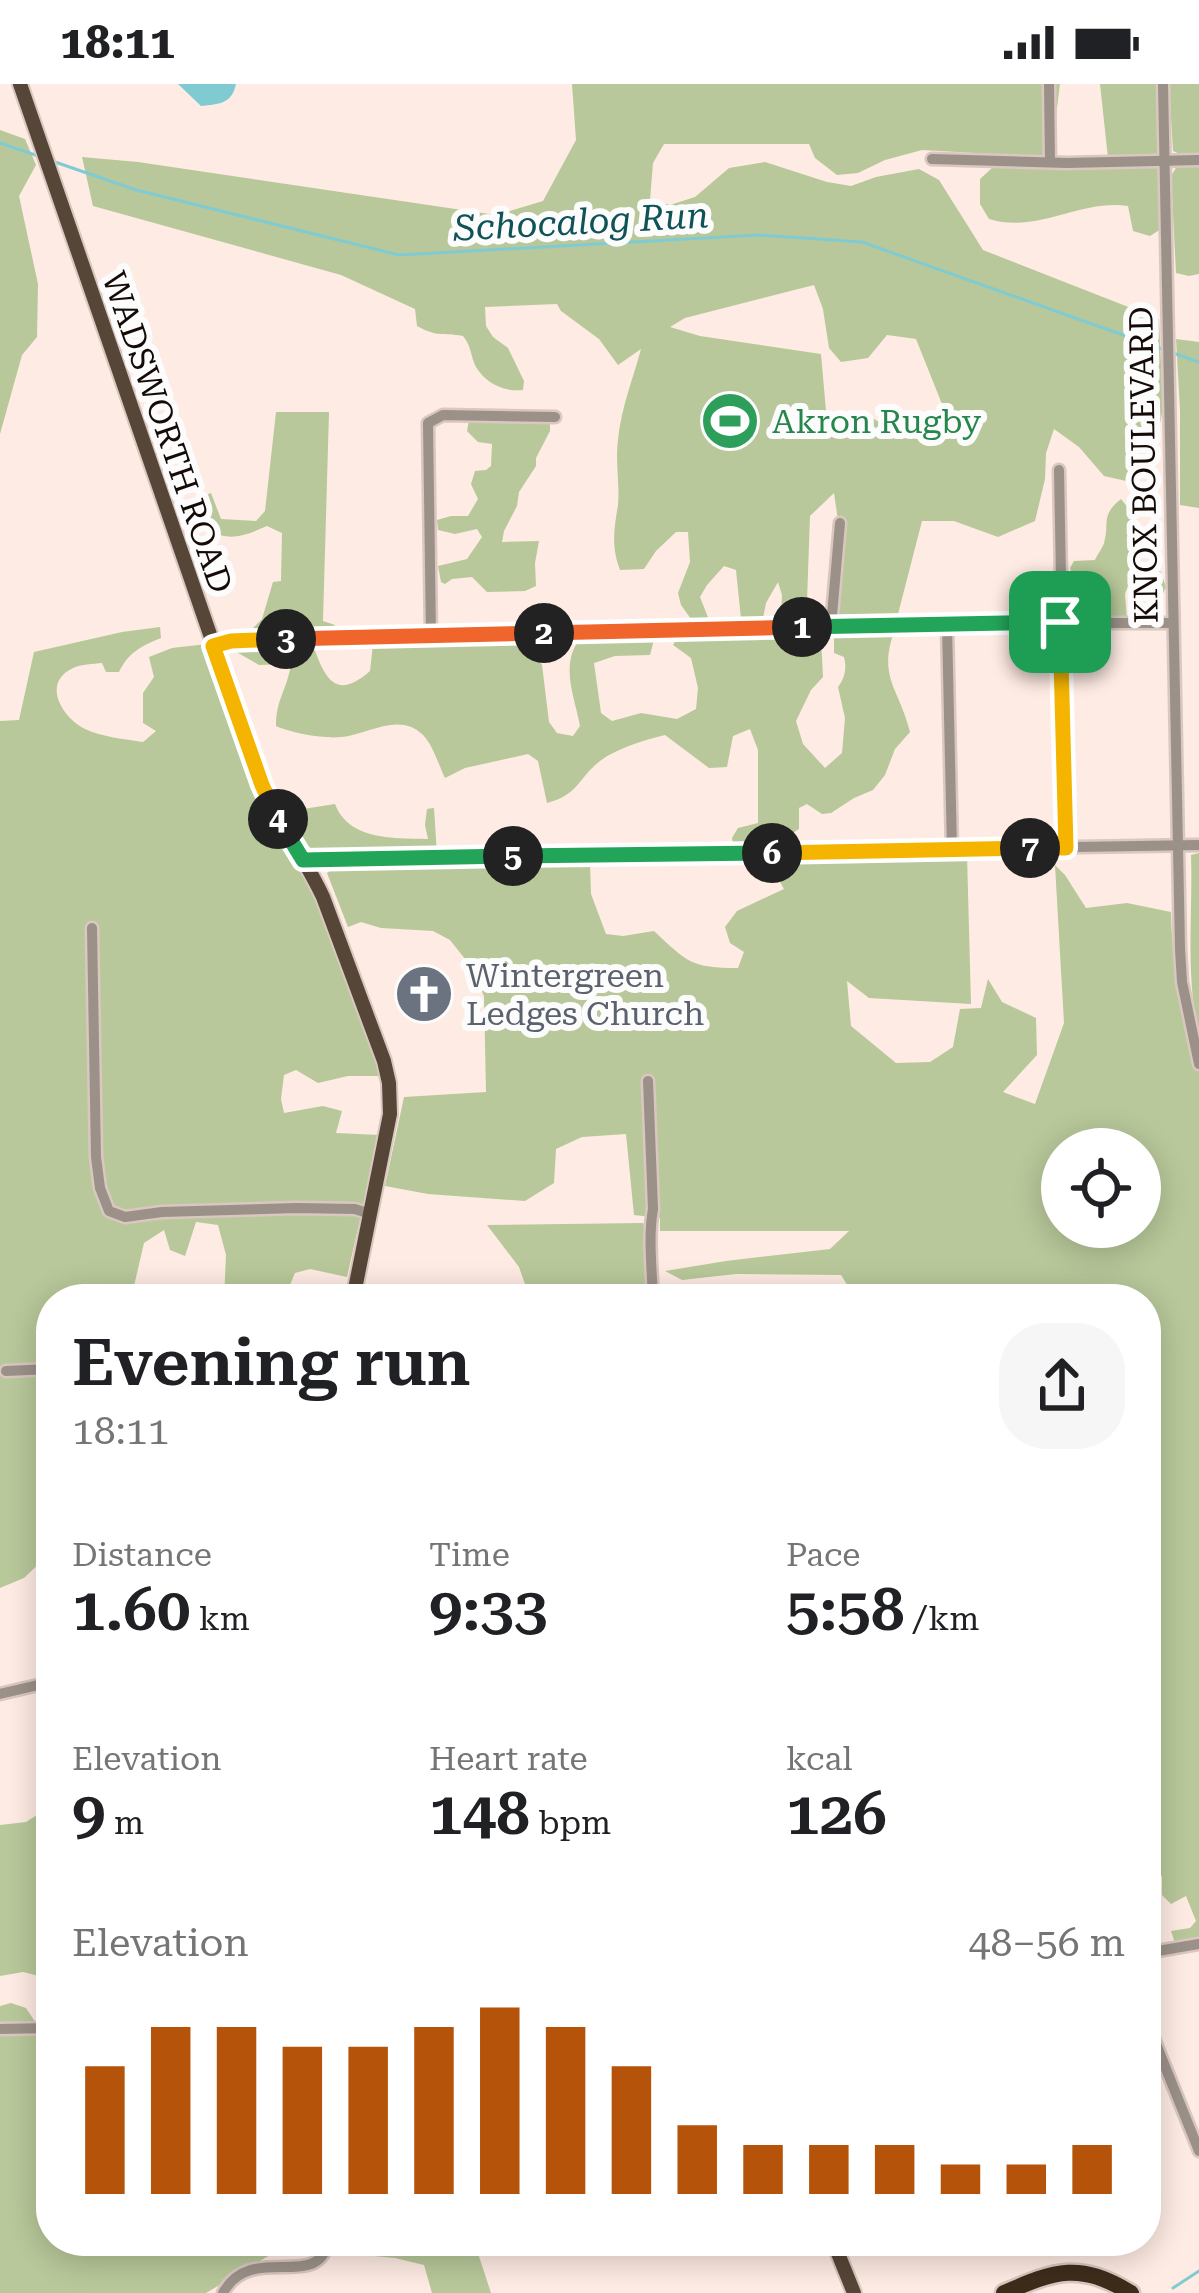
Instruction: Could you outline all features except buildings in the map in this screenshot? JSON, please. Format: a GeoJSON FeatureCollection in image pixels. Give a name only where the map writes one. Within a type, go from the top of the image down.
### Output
{"type":"FeatureCollection","features":[{"type":"Feature","properties":{"kind":"highway"},"geometry":{"type":"LineString","coordinates":[[1004,2293],[1046,2276],[1088,2272],[1131,2293]]}},
{"type":"Feature","properties":{"kind":"highway"},"geometry":{"type":"LineString","coordinates":[[1030,2293],[1050,2285],[1083,2282],[1115,2293]]}},
{"type":"Feature","properties":{"kind":"main road","name":"WADSWORTH ROAD"},"geometry":{"type":"LineString","coordinates":[[20,84],[262,785],[317,884],[389,1083],[390,1114],[356,1284]]}},
{"type":"Feature","properties":{"kind":"main road"},"geometry":{"type":"LineString","coordinates":[[839,2256],[854,2293]]}},
{"type":"Feature","properties":{"kind":"street"},"geometry":{"type":"LineString","coordinates":[[1049,84],[1050,162]]}},
{"type":"Feature","properties":{"kind":"street","name":"KNOX BOULEVARD"},"geometry":{"type":"LineString","coordinates":[[1163,84],[1182,982],[1199,1064]]}},
{"type":"Feature","properties":{"kind":"street"},"geometry":{"type":"LineString","coordinates":[[932,159],[1199,160]]}},
{"type":"Feature","properties":{"kind":"street"},"geometry":{"type":"LineString","coordinates":[[431,636],[428,423],[443,415],[555,417]]}},
{"type":"Feature","properties":{"kind":"street"},"geometry":{"type":"LineString","coordinates":[[1059,470],[1066,848]]}},
{"type":"Feature","properties":{"kind":"street"},"geometry":{"type":"LineString","coordinates":[[831,627],[840,523]]}},
{"type":"Feature","properties":{"kind":"street"},"geometry":{"type":"LineString","coordinates":[[213,646],[263,639],[1173,623]]}},
{"type":"Feature","properties":{"kind":"street"},"geometry":{"type":"LineString","coordinates":[[947,625],[952,850]]}},
{"type":"Feature","properties":{"kind":"street"},"geometry":{"type":"LineString","coordinates":[[303,860],[1199,845]]}},
{"type":"Feature","properties":{"kind":"street"},"geometry":{"type":"LineString","coordinates":[[92,928],[96,1157],[100,1188],[110,1211],[125,1217],[297,1208],[355,1209],[370,1214]]}},
{"type":"Feature","properties":{"kind":"street"},"geometry":{"type":"LineString","coordinates":[[648,1081],[652,1284]]}},
{"type":"Feature","properties":{"kind":"street"},"geometry":{"type":"LineString","coordinates":[[6,1371],[36,1370]]}},
{"type":"Feature","properties":{"kind":"street"},"geometry":{"type":"LineString","coordinates":[[0,1694],[36,1686]]}},
{"type":"Feature","properties":{"kind":"street"},"geometry":{"type":"LineString","coordinates":[[1161,1950],[1199,1944]]}},
{"type":"Feature","properties":{"kind":"street"},"geometry":{"type":"LineString","coordinates":[[0,2030],[36,2029]]}},
{"type":"Feature","properties":{"kind":"street"},"geometry":{"type":"LineString","coordinates":[[1161,2056],[1199,2151]]}},
{"type":"Feature","properties":{"kind":"street"},"geometry":{"type":"LineString","coordinates":[[223,2293],[242,2272],[297,2271],[322,2256]]}},
{"type":"Feature","properties":{"kind":"green space"},"geometry":{"type":"Polygon","coordinates":[[[572,84],[1060,84],[1046,157],[922,150],[858,173],[837,175],[815,158],[809,144],[664,144],[653,163],[650,200],[670,205],[695,197],[729,168],[765,162],[851,186],[919,169],[939,180],[983,250],[1159,319],[1163,408],[1154,455],[1135,483],[1104,476],[1079,447],[1054,429],[1035,521],[998,537],[954,521],[922,521],[898,614],[892,620],[837,621],[842,548],[834,493],[810,516],[803,619],[791,623],[781,618],[778,582],[763,618],[741,619],[736,570],[724,566],[700,597],[709,620],[691,619],[678,593],[690,562],[688,532],[676,532],[644,569],[620,570],[615,553],[618,440],[641,349],[618,365],[599,339],[557,304],[485,307],[486,326],[508,348],[524,381],[523,390],[503,388],[480,373],[463,336],[424,330],[417,326],[415,309],[341,275],[93,206],[82,157],[496,215],[543,201],[576,140],[572,84]],[[814,285],[685,318],[670,327],[821,354],[827,422],[857,410],[905,434],[945,430],[944,409],[916,339],[887,335],[868,358],[841,362],[829,348],[814,285]]]}},
{"type":"Feature","properties":{"kind":"green space"},"geometry":{"type":"Polygon","coordinates":[[[1100,84],[1158,84],[1159,157],[1108,158],[1100,84]]]}},
{"type":"Feature","properties":{"kind":"green space"},"geometry":{"type":"Polygon","coordinates":[[[1169,84],[1199,84],[1199,154],[1173,151],[1169,84]]]}},
{"type":"Feature","properties":{"kind":"green space"},"geometry":{"type":"Polygon","coordinates":[[[0,130],[25,139],[36,165],[19,196],[38,284],[37,337],[22,355],[0,434],[0,130]]]}},
{"type":"Feature","properties":{"kind":"green space"},"geometry":{"type":"Polygon","coordinates":[[[1199,164],[1199,274],[1189,276],[1176,273],[1171,176],[1177,166],[1199,164]]]}},
{"type":"Feature","properties":{"kind":"green space"},"geometry":{"type":"Polygon","coordinates":[[[1160,167],[1161,229],[1150,236],[1133,231],[1128,206],[1007,222],[989,219],[980,204],[980,179],[992,168],[1160,167]]]}},
{"type":"Feature","properties":{"kind":"green space"},"geometry":{"type":"Polygon","coordinates":[[[1176,339],[1199,342],[1199,508],[1180,505],[1176,339]]]}},
{"type":"Feature","properties":{"kind":"green space"},"geometry":{"type":"Polygon","coordinates":[[[276,412],[329,412],[323,621],[335,625],[326,635],[246,635],[262,619],[273,582],[281,581],[282,533],[267,526],[231,537],[209,531],[203,496],[211,493],[221,519],[256,521],[265,511],[276,412]]]}},
{"type":"Feature","properties":{"kind":"green space"},"geometry":{"type":"Polygon","coordinates":[[[469,420],[550,421],[550,431],[519,492],[502,542],[539,541],[536,586],[525,591],[487,592],[472,577],[441,582],[438,566],[467,559],[482,537],[477,529],[455,534],[438,530],[437,520],[468,516],[478,499],[471,484],[475,471],[491,466],[492,444],[478,442],[467,431],[469,420]]]}},
{"type":"Feature","properties":{"kind":"green space"},"geometry":{"type":"Polygon","coordinates":[[[1121,499],[1129,509],[1142,563],[1161,572],[1166,587],[1161,598],[1145,580],[1130,580],[1125,594],[1127,619],[1101,607],[1073,602],[1076,587],[1085,581],[1073,576],[1070,568],[1074,561],[1095,560],[1104,543],[1108,515],[1121,499]]]}},
{"type":"Feature","properties":{"kind":"green space"},"geometry":{"type":"Polygon","coordinates":[[[160,627],[161,638],[136,651],[119,672],[106,672],[102,663],[63,674],[58,700],[85,729],[143,742],[156,731],[143,723],[143,693],[154,677],[149,657],[172,648],[207,644],[263,796],[287,850],[305,868],[387,1076],[348,1076],[318,1083],[296,1070],[284,1075],[284,1113],[323,1106],[342,1111],[336,1133],[379,1135],[347,1277],[310,1269],[295,1273],[290,1284],[225,1284],[226,1255],[218,1225],[196,1222],[185,1256],[170,1250],[164,1230],[144,1243],[134,1284],[36,1284],[36,1566],[24,1578],[0,1588],[0,721],[19,720],[34,652],[160,627]]]}},
{"type":"Feature","properties":{"kind":"green space"},"geometry":{"type":"Polygon","coordinates":[[[895,629],[889,671],[910,732],[895,749],[885,775],[873,790],[831,813],[822,814],[807,804],[799,808],[799,829],[750,845],[733,843],[732,838],[738,828],[758,823],[758,750],[750,729],[733,736],[727,767],[709,768],[665,735],[607,756],[572,791],[547,803],[538,761],[528,754],[465,768],[445,778],[427,739],[414,728],[383,726],[334,737],[276,726],[291,664],[259,665],[233,650],[313,645],[327,676],[340,685],[370,671],[373,644],[527,642],[542,665],[549,722],[557,733],[573,736],[580,726],[570,660],[579,640],[654,640],[650,655],[615,656],[594,663],[601,713],[612,721],[641,713],[677,719],[696,709],[698,688],[691,658],[673,645],[678,637],[821,638],[823,677],[796,721],[803,744],[825,768],[842,753],[845,718],[838,687],[845,661],[834,653],[834,633],[895,629]]]}},
{"type":"Feature","properties":{"kind":"green space"},"geometry":{"type":"Polygon","coordinates":[[[335,804],[362,831],[402,838],[428,839],[427,809],[434,808],[437,855],[315,851],[300,841],[284,812],[335,804]]]}},
{"type":"Feature","properties":{"kind":"green space"},"geometry":{"type":"Polygon","coordinates":[[[1199,853],[1199,1034],[1190,945],[1191,855],[1199,853]]]}},
{"type":"Feature","properties":{"kind":"green space"},"geometry":{"type":"Polygon","coordinates":[[[967,855],[971,1004],[869,998],[847,981],[851,1026],[896,1063],[930,1062],[953,1047],[960,1009],[981,1008],[988,979],[1002,1002],[1036,1018],[1037,1055],[1003,1092],[1035,1104],[1064,1023],[1055,865],[1086,908],[1127,903],[1171,912],[1179,991],[1199,1069],[1199,1940],[1175,1943],[1171,1931],[1190,1928],[1196,1921],[1186,1896],[1171,1904],[1162,1895],[1161,1284],[847,1284],[841,1275],[736,1274],[682,1280],[665,1271],[830,1249],[849,1231],[660,1231],[660,1218],[634,1215],[626,1134],[582,1137],[556,1149],[554,1183],[525,1201],[385,1186],[404,1097],[486,1092],[484,996],[469,964],[450,940],[433,931],[361,922],[348,927],[327,873],[336,867],[590,863],[591,894],[606,934],[654,931],[691,961],[710,967],[738,968],[744,952],[730,943],[725,927],[737,911],[784,889],[767,859],[967,855]]]}},
{"type":"Feature","properties":{"kind":"green space"},"geometry":{"type":"Polygon","coordinates":[[[643,1223],[649,1238],[650,1284],[525,1284],[519,1267],[487,1225],[643,1223]]]}},
{"type":"Feature","properties":{"kind":"green space"},"geometry":{"type":"Polygon","coordinates":[[[36,1816],[36,1975],[0,1976],[0,1825],[26,1822],[36,1816]]]}},
{"type":"Feature","properties":{"kind":"green space"},"geometry":{"type":"Polygon","coordinates":[[[11,2003],[26,2008],[36,2023],[36,2256],[268,2256],[206,2293],[0,2293],[0,2006],[11,2003]]]}},
{"type":"Feature","properties":{"kind":"green space"},"geometry":{"type":"Polygon","coordinates":[[[374,2256],[479,2256],[491,2293],[432,2293],[424,2265],[374,2256]]]}},
{"type":"Feature","properties":{"kind":"water"},"geometry":{"type":"Polygon","coordinates":[[[178,84],[236,84],[228,99],[201,106],[178,84]]]}},
{"type":"Feature","properties":{"kind":"waterway","name":"Schocalog Run"},"geometry":{"type":"LineString","coordinates":[[0,143],[41,157]]}},
{"type":"Feature","properties":{"kind":"waterway","name":"Schocalog Run"},"geometry":{"type":"LineString","coordinates":[[55,162],[136,190],[399,255],[758,235],[862,242],[1162,349]]}},
{"type":"Feature","properties":{"kind":"waterway","name":"Schocalog Run"},"geometry":{"type":"LineString","coordinates":[[1176,354],[1199,362]]}},
{"type":"Feature","properties":{"kind":"waterway"},"geometry":{"type":"LineString","coordinates":[[1173,2288],[1199,2271]]}},
{"type":"Feature","properties":{"kind":"place","name":"Akron Rugby"},"geometry":{"type":"Point","coordinates":[730,421]}},
{"type":"Feature","properties":{"kind":"place","name":"Wintergreen Ledges Church"},"geometry":{"type":"Point","coordinates":[424,994]}},
{"type":"Feature","properties":{"kind":"route"},"geometry":{"type":"LineString","coordinates":[[1060,622],[1066,848],[303,860],[262,785],[213,646],[263,639],[1060,622]]}}]}
